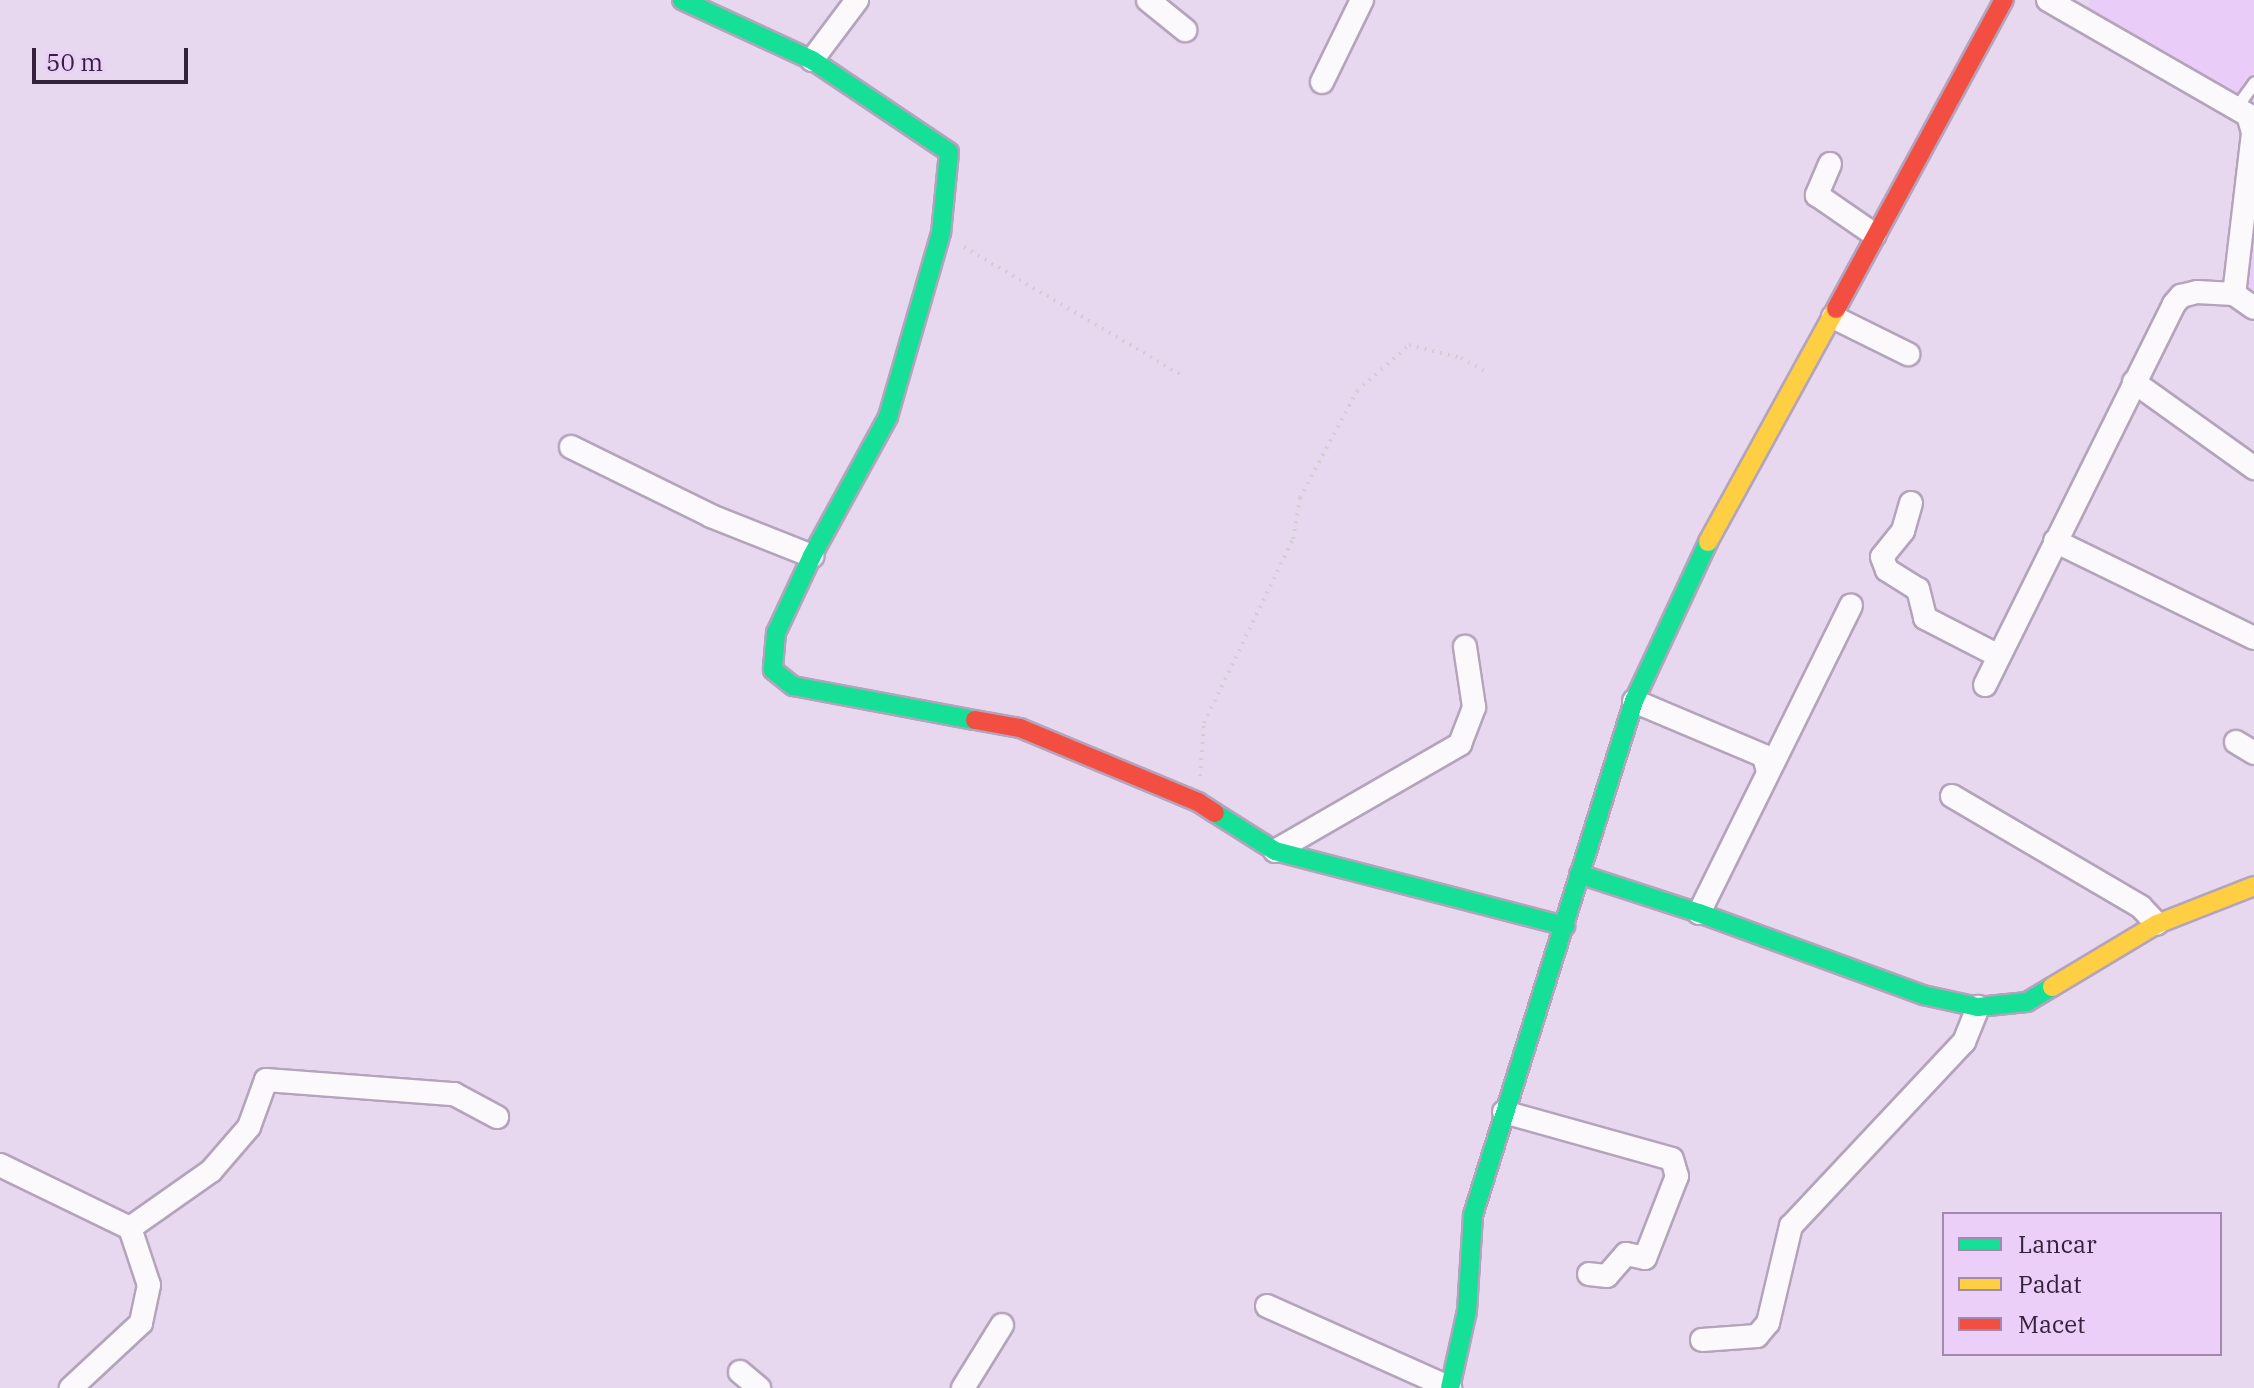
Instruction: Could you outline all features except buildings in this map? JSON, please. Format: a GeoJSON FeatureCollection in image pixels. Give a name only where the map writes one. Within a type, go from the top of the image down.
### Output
{"type":"FeatureCollection","features":[{"type":"Feature","properties":{"kind":"street"},"geometry":{"type":"LineString","coordinates":[[682,0],[812,60],[949,152],[941,233],[888,417],[812,556],[776,633],[771,665],[793,686],[1020,728],[1198,802],[1275,851],[1565,926]]}},
{"type":"Feature","properties":{"kind":"street"},"geometry":{"type":"LineString","coordinates":[[812,60],[857,0]]}},
{"type":"Feature","properties":{"kind":"street"},"geometry":{"type":"LineString","coordinates":[[1148,0],[1185,30]]}},
{"type":"Feature","properties":{"kind":"street"},"geometry":{"type":"LineString","coordinates":[[1322,82],[1362,0]]}},
{"type":"Feature","properties":{"kind":"street"},"geometry":{"type":"LineString","coordinates":[[1267,1306],[1450,1388],[1467,1311],[1473,1215],[1634,701],[1697,563],[2004,0]]}},
{"type":"Feature","properties":{"kind":"street"},"geometry":{"type":"LineString","coordinates":[[2048,0],[2248,115],[2253,133],[2234,294]]}},
{"type":"Feature","properties":{"kind":"street"},"geometry":{"type":"LineString","coordinates":[[1830,164],[1817,195],[1875,235]]}},
{"type":"Feature","properties":{"kind":"street"},"geometry":{"type":"LineString","coordinates":[[1985,685],[2134,382],[2181,296],[2197,292],[2234,294],[2254,308]]}},
{"type":"Feature","properties":{"kind":"street"},"geometry":{"type":"LineString","coordinates":[[1833,317],[1908,354]]}},
{"type":"Feature","properties":{"kind":"street"},"geometry":{"type":"LineString","coordinates":[[2134,382],[2254,468]]}},
{"type":"Feature","properties":{"kind":"street"},"geometry":{"type":"LineString","coordinates":[[571,447],[711,516],[812,556]]}},
{"type":"Feature","properties":{"kind":"street"},"geometry":{"type":"LineString","coordinates":[[1911,503],[1903,531],[1882,557],[1887,570],[1918,589],[1925,618],[1999,656]]}},
{"type":"Feature","properties":{"kind":"street"},"geometry":{"type":"LineString","coordinates":[[2055,541],[2254,638]]}},
{"type":"Feature","properties":{"kind":"street"},"geometry":{"type":"LineString","coordinates":[[1699,913],[1851,606]]}},
{"type":"Feature","properties":{"kind":"street"},"geometry":{"type":"LineString","coordinates":[[1275,851],[1460,744],[1474,707],[1465,647]]}},
{"type":"Feature","properties":{"kind":"street"},"geometry":{"type":"LineString","coordinates":[[1634,701],[1764,756],[1768,772]]}},
{"type":"Feature","properties":{"kind":"street"},"geometry":{"type":"LineString","coordinates":[[1952,796],[2141,907],[2157,924]]}},
{"type":"Feature","properties":{"kind":"street"},"geometry":{"type":"LineString","coordinates":[[1579,874],[1699,913],[1923,995],[1978,1007],[2027,1002],[2157,924],[2254,886]]}},
{"type":"Feature","properties":{"kind":"street"},"geometry":{"type":"LineString","coordinates":[[1702,1340],[1757,1336],[1768,1323],[1791,1226],[1964,1042],[1978,1007]]}},
{"type":"Feature","properties":{"kind":"street"},"geometry":{"type":"LineString","coordinates":[[130,1228],[211,1171],[249,1127],[266,1080],[454,1094],[497,1117]]}},
{"type":"Feature","properties":{"kind":"street"},"geometry":{"type":"LineString","coordinates":[[1504,1112],[1672,1159],[1677,1176],[1645,1258],[1626,1254],[1607,1276],[1589,1274]]}},
{"type":"Feature","properties":{"kind":"street"},"geometry":{"type":"LineString","coordinates":[[0,1165],[130,1228],[149,1285],[141,1323],[71,1388]]}},
{"type":"Feature","properties":{"kind":"street"},"geometry":{"type":"LineString","coordinates":[[963,1388],[1002,1325]]}},
{"type":"Feature","properties":{"kind":"street"},"geometry":{"type":"LineString","coordinates":[[740,1372],[759,1388]]}},
{"type":"Feature","properties":{"kind":"lane"},"geometry":{"type":"LineString","coordinates":[[2237,106],[2254,83]]}},
{"type":"Feature","properties":{"kind":"path"},"geometry":{"type":"LineString","coordinates":[[941,233],[1180,374]]}},
{"type":"Feature","properties":{"kind":"path"},"geometry":{"type":"LineString","coordinates":[[1198,802],[1204,723],[1293,539],[1300,498],[1357,391],[1409,345],[1461,358],[1486,372]]}},
{"type":"Feature","properties":{"kind":"shaded area"},"geometry":{"type":"Polygon","coordinates":[[[2091,0],[2254,0],[2254,293],[2229,276],[2247,129],[2075,30],[2091,0]]]}},
{"type":"Feature","properties":{"kind":"traffic: fast"},"geometry":{"type":"LineString","coordinates":[[682,0],[812,60],[949,152],[941,233],[888,417],[812,556],[776,633],[773,670],[793,686],[975,720]]}},
{"type":"Feature","properties":{"kind":"traffic: fast"},"geometry":{"type":"LineString","coordinates":[[1450,1388],[1467,1311],[1473,1215],[1634,701],[1708,542]]}},
{"type":"Feature","properties":{"kind":"traffic: fast"},"geometry":{"type":"LineString","coordinates":[[1215,813],[1275,851],[1565,926]]}},
{"type":"Feature","properties":{"kind":"traffic: fast"},"geometry":{"type":"LineString","coordinates":[[1579,874],[1699,913],[1923,995],[1978,1007],[2027,1002],[2052,987]]}},
{"type":"Feature","properties":{"kind":"traffic: slow"},"geometry":{"type":"LineString","coordinates":[[1708,542],[1836,309]]}},
{"type":"Feature","properties":{"kind":"traffic: slow"},"geometry":{"type":"LineString","coordinates":[[2052,987],[2157,924],[2254,886]]}},
{"type":"Feature","properties":{"kind":"traffic: jam"},"geometry":{"type":"LineString","coordinates":[[1836,309],[2004,0]]}},
{"type":"Feature","properties":{"kind":"traffic: jam"},"geometry":{"type":"LineString","coordinates":[[975,720],[1020,728],[1198,802],[1215,813]]}}]}
